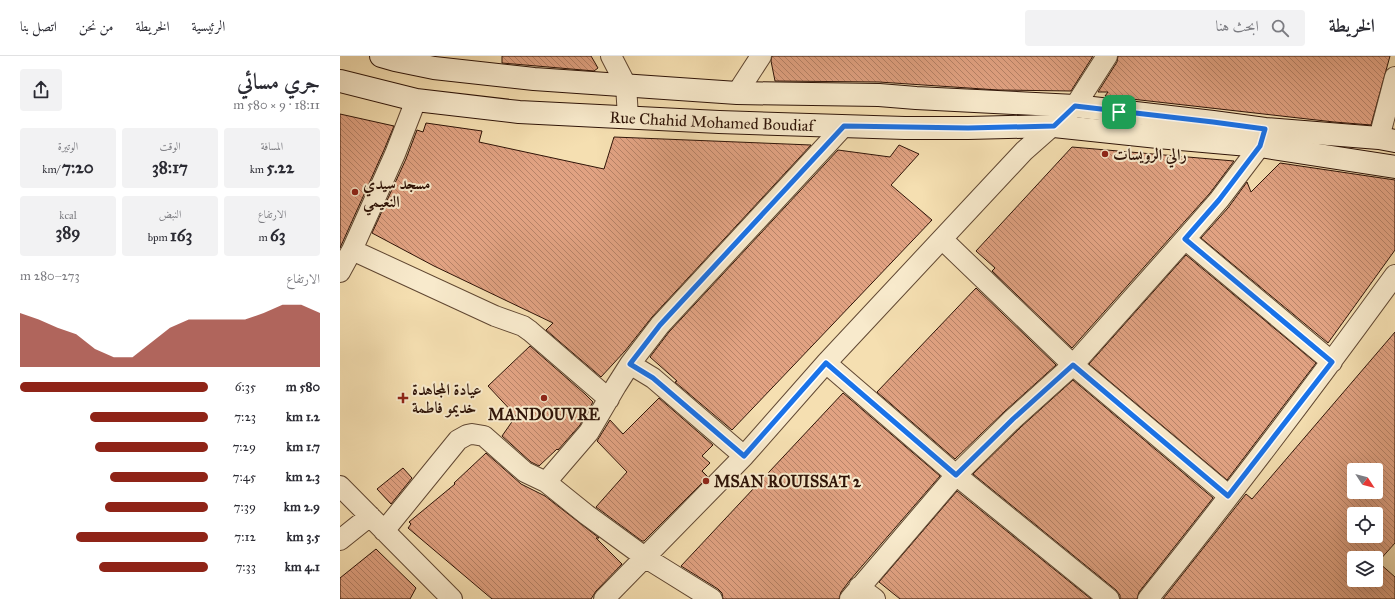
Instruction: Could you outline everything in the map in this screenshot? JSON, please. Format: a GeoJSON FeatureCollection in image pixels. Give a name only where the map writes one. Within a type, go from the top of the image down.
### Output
{"type":"FeatureCollection","features":[{"type":"Feature","properties":{"kind":"main road","name":"Rue Chahid Mohamed Boudiaf"},"geometry":{"type":"LineString","coordinates":[[381,56],[394,60],[442,69],[534,79],[737,93],[879,95],[1075,106],[1213,122],[1262,137],[1395,167]]}},
{"type":"Feature","properties":{"kind":"main road","name":"Rue Chahid Mohamed Boudiaf"},"geometry":{"type":"LineString","coordinates":[[340,81],[416,100],[519,112],[844,126],[968,128],[1054,126],[1158,137],[1262,137],[1387,140]]}},
{"type":"Feature","properties":{"kind":"street"},"geometry":{"type":"LineString","coordinates":[[611,56],[626,85],[628,117]]}},
{"type":"Feature","properties":{"kind":"street"},"geometry":{"type":"LineString","coordinates":[[737,93],[761,56]]}},
{"type":"Feature","properties":{"kind":"street"},"geometry":{"type":"LineString","coordinates":[[604,599],[646,558],[744,456],[826,363],[1024,151],[1075,106],[1107,56]]}},
{"type":"Feature","properties":{"kind":"street"},"geometry":{"type":"LineString","coordinates":[[1387,140],[1395,77]]}},
{"type":"Feature","properties":{"kind":"street"},"geometry":{"type":"LineString","coordinates":[[340,272],[352,250],[395,154],[416,100]]}},
{"type":"Feature","properties":{"kind":"street"},"geometry":{"type":"LineString","coordinates":[[546,482],[589,432],[630,364],[660,325],[844,126]]}},
{"type":"Feature","properties":{"kind":"street"},"geometry":{"type":"LineString","coordinates":[[875,599],[854,593],[956,475],[1013,419],[1073,365],[1219,200],[1262,137]]}},
{"type":"Feature","properties":{"kind":"street"},"geometry":{"type":"LineString","coordinates":[[942,239],[1073,365],[1228,496]]}},
{"type":"Feature","properties":{"kind":"street"},"geometry":{"type":"LineString","coordinates":[[1185,239],[1332,362]]}},
{"type":"Feature","properties":{"kind":"street"},"geometry":{"type":"LineString","coordinates":[[352,250],[495,316],[523,326],[609,399]]}},
{"type":"Feature","properties":{"kind":"street"},"geometry":{"type":"LineString","coordinates":[[1148,599],[1199,536],[1228,496],[1332,362],[1395,275]]}},
{"type":"Feature","properties":{"kind":"street"},"geometry":{"type":"LineString","coordinates":[[826,363],[956,475],[1109,599]]}},
{"type":"Feature","properties":{"kind":"street"},"geometry":{"type":"LineString","coordinates":[[630,364],[653,378],[744,456]]}},
{"type":"Feature","properties":{"kind":"street"},"geometry":{"type":"LineString","coordinates":[[384,531],[458,440],[472,434],[484,436],[521,470],[546,482],[587,515],[646,558],[712,599]]}},
{"type":"Feature","properties":{"kind":"street"},"geometry":{"type":"LineString","coordinates":[[340,486],[452,599]]}},
{"type":"Feature","properties":{"kind":"street"},"geometry":{"type":"LineString","coordinates":[[340,540],[370,516]]}},
{"type":"Feature","properties":{"kind":"building"},"geometry":{"type":"Polygon","coordinates":[[[502,56],[591,56],[598,68],[594,71],[502,63],[502,56]]]}},
{"type":"Feature","properties":{"kind":"building"},"geometry":{"type":"Polygon","coordinates":[[[772,56],[1093,56],[1071,91],[998,90],[879,82],[775,81],[771,61],[772,56]]]}},
{"type":"Feature","properties":{"kind":"building"},"geometry":{"type":"Polygon","coordinates":[[[1118,56],[1390,56],[1371,125],[1105,96],[1108,92],[1098,92],[1117,62],[1118,56]]]}},
{"type":"Feature","properties":{"kind":"building","name":"مسجد سيدي النعيمي"},"geometry":{"type":"Polygon","coordinates":[[[340,114],[394,126],[340,248],[340,114]]]}},
{"type":"Feature","properties":{"kind":"building"},"geometry":{"type":"Polygon","coordinates":[[[426,123],[482,131],[479,142],[604,169],[614,137],[811,145],[652,317],[625,351],[601,377],[546,330],[553,323],[434,266],[372,233],[406,159],[417,130],[423,132],[426,123]]]}},
{"type":"Feature","properties":{"kind":"building"},"geometry":{"type":"Polygon","coordinates":[[[899,145],[919,154],[891,185],[932,220],[732,430],[675,382],[677,381],[650,357],[669,332],[838,150],[890,157],[899,145]]]}},
{"type":"Feature","properties":{"kind":"building"},"geometry":{"type":"Polygon","coordinates":[[[1072,147],[1234,161],[1210,193],[1072,348],[992,271],[995,268],[976,251],[1072,147]]]}},
{"type":"Feature","properties":{"kind":"building"},"geometry":{"type":"Polygon","coordinates":[[[1280,163],[1395,180],[1395,250],[1328,343],[1201,238],[1228,208],[1247,182],[1251,192],[1280,163]]]}},
{"type":"Feature","properties":{"kind":"building"},"geometry":{"type":"Polygon","coordinates":[[[1186,255],[1316,363],[1227,480],[1089,364],[1186,255]]]}},
{"type":"Feature","properties":{"kind":"building"},"geometry":{"type":"Polygon","coordinates":[[[976,288],[1056,365],[955,459],[877,392],[976,288]]]}},
{"type":"Feature","properties":{"kind":"building"},"geometry":{"type":"Polygon","coordinates":[[[1395,332],[1395,543],[1383,556],[1383,551],[1347,551],[1347,587],[1383,587],[1383,566],[1395,577],[1395,599],[1163,599],[1246,494],[1252,499],[1395,332]]]}},
{"type":"Feature","properties":{"kind":"building","name":"MANDOUVRE"},"geometry":{"type":"Polygon","coordinates":[[[530,346],[593,402],[580,425],[558,450],[557,449],[539,466],[531,462],[502,436],[516,416],[488,386],[530,346]]]}},
{"type":"Feature","properties":{"kind":"building"},"geometry":{"type":"Polygon","coordinates":[[[1073,380],[1213,498],[1139,592],[1137,599],[1120,599],[1120,595],[1116,590],[973,474],[1021,427],[1073,380]]]}},
{"type":"Feature","properties":{"kind":"building"},"geometry":{"type":"Polygon","coordinates":[[[843,393],[940,476],[850,580],[841,592],[839,599],[723,599],[722,593],[718,589],[681,566],[843,393]]]}},
{"type":"Feature","properties":{"kind":"building"},"geometry":{"type":"Polygon","coordinates":[[[659,398],[713,445],[702,456],[710,463],[702,471],[708,477],[644,541],[642,541],[596,507],[627,472],[597,441],[610,420],[623,434],[659,398]]]}},
{"type":"Feature","properties":{"kind":"building"},"geometry":{"type":"Polygon","coordinates":[[[486,453],[521,484],[545,496],[599,538],[596,538],[622,564],[596,591],[591,599],[492,599],[408,528],[411,524],[409,522],[455,484],[454,483],[486,453]]]}},
{"type":"Feature","properties":{"kind":"building"},"geometry":{"type":"Polygon","coordinates":[[[403,468],[412,478],[391,504],[377,489],[403,468]]]}},
{"type":"Feature","properties":{"kind":"building"},"geometry":{"type":"Polygon","coordinates":[[[957,491],[1091,599],[900,599],[879,582],[957,491]]]}},
{"type":"Feature","properties":{"kind":"building"},"geometry":{"type":"Polygon","coordinates":[[[376,549],[416,588],[410,599],[340,599],[340,578],[376,549]]]}},
{"type":"Feature","properties":{"kind":"place","name":"رالي الرويسات"},"geometry":{"type":"Point","coordinates":[1105,154]}},
{"type":"Feature","properties":{"kind":"place","name":"مسجد سيدي النعيمي"},"geometry":{"type":"Point","coordinates":[355,192]}},
{"type":"Feature","properties":{"kind":"place","name":"عيادة المجاهدة خديمو فاطمة"},"geometry":{"type":"Point","coordinates":[403,398]}},
{"type":"Feature","properties":{"kind":"place","name":"MANDOUVRE"},"geometry":{"type":"Point","coordinates":[544,398]}},
{"type":"Feature","properties":{"kind":"place","name":"MSAN ROUISSAT 2"},"geometry":{"type":"Point","coordinates":[706,481]}},
{"type":"Feature","properties":{"kind":"route"},"geometry":{"type":"LineString","coordinates":[[1075,106],[1119,112],[1265,129],[1260,146],[1219,200],[1185,239],[1332,362],[1228,496],[1073,365],[1013,419],[956,475],[826,363],[744,456],[653,378],[630,364],[660,325],[844,126],[968,128],[1054,126],[1075,106]]}}]}
